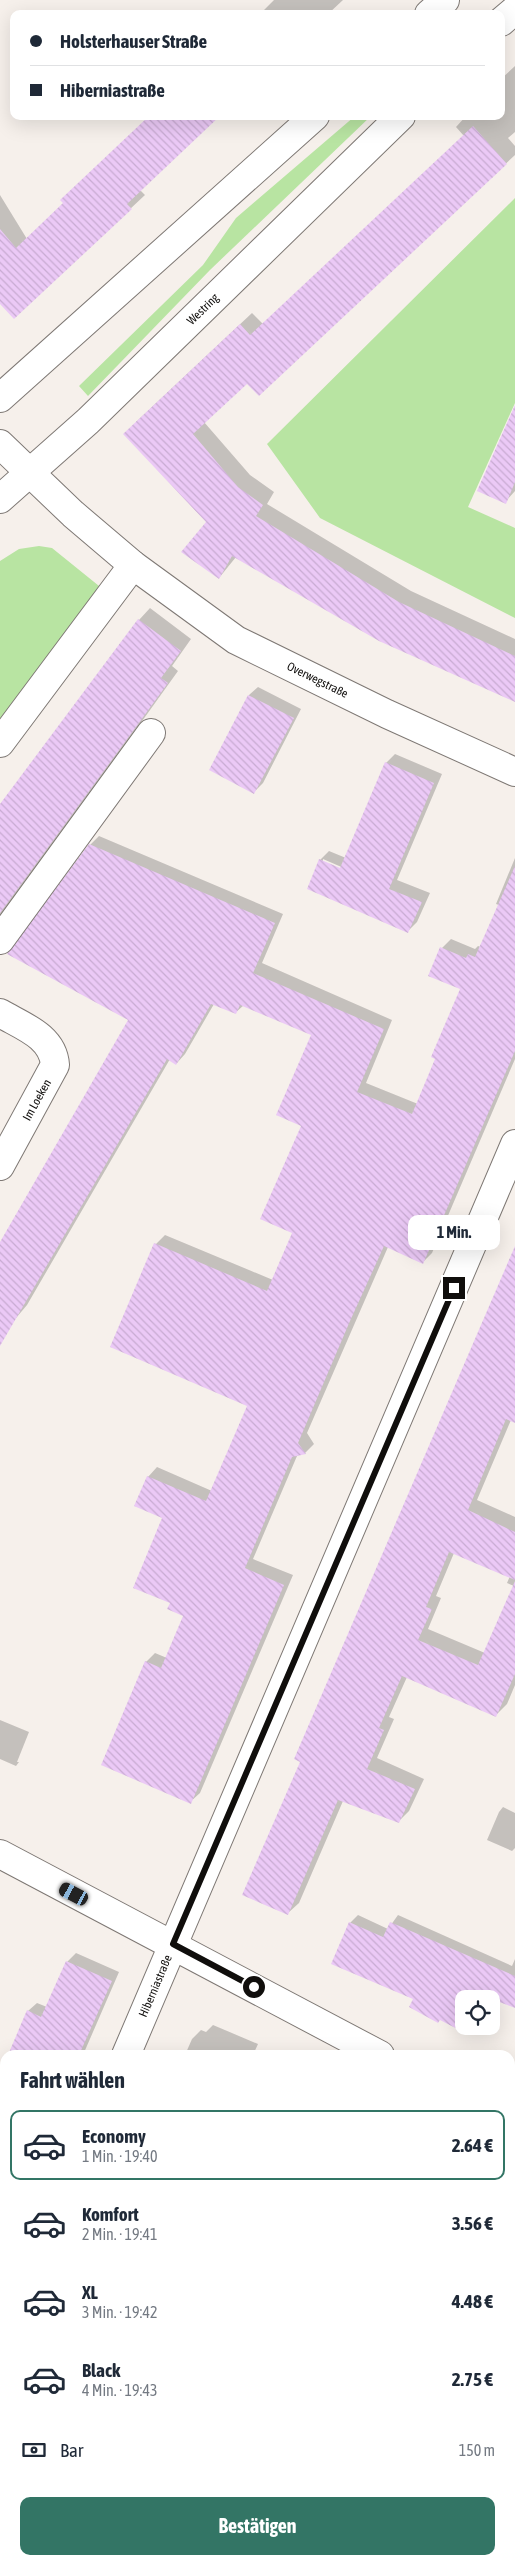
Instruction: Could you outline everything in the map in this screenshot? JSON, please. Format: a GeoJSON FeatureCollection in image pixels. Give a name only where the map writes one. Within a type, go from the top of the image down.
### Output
{"type":"FeatureCollection","features":[{"type":"Feature","properties":{"kind":"street"},"geometry":{"type":"LineString","coordinates":[[434,10],[445,0]]}},
{"type":"Feature","properties":{"kind":"street"},"geometry":{"type":"LineString","coordinates":[[505,19],[515,10]]}},
{"type":"Feature","properties":{"kind":"street"},"geometry":{"type":"LineString","coordinates":[[0,398],[311,120]]}},
{"type":"Feature","properties":{"kind":"street","name":"Westring"},"geometry":{"type":"LineString","coordinates":[[0,499],[31,474],[396,120]]}},
{"type":"Feature","properties":{"kind":"street","name":"Overwegstraße"},"geometry":{"type":"LineString","coordinates":[[0,444],[133,565],[236,640],[387,714],[515,772]]}},
{"type":"Feature","properties":{"kind":"street"},"geometry":{"type":"LineString","coordinates":[[0,743],[133,565]]}},
{"type":"Feature","properties":{"kind":"street"},"geometry":{"type":"LineString","coordinates":[[0,940],[152,734]]}},
{"type":"Feature","properties":{"kind":"street","name":"Im Loeken"},"geometry":{"type":"LineString","coordinates":[[0,1013],[39,1036],[50,1045],[55,1065],[0,1166]]}},
{"type":"Feature","properties":{"kind":"street","name":"Hiberniastraße"},"geometry":{"type":"LineString","coordinates":[[128,2050],[515,1144]]}},
{"type":"Feature","properties":{"kind":"street"},"geometry":{"type":"LineString","coordinates":[[0,1854],[371,2050]]}},
{"type":"Feature","properties":{"kind":"green space"},"geometry":{"type":"Polygon","coordinates":[[[350,120],[367,120],[210,270],[88,396],[79,386],[203,265],[236,218],[350,120]]]}},
{"type":"Feature","properties":{"kind":"green space"},"geometry":{"type":"Polygon","coordinates":[[[515,198],[515,403],[468,507],[515,528],[515,618],[320,518],[267,444],[515,198]]]}},
{"type":"Feature","properties":{"kind":"green space"},"geometry":{"type":"Polygon","coordinates":[[[39,546],[52,548],[104,590],[0,732],[0,561],[19,549],[39,546]]]}},
{"type":"Feature","properties":{"kind":"building"},"geometry":{"type":"Polygon","coordinates":[[[145,120],[216,120],[127,204],[132,209],[14,319],[0,304],[0,229],[16,248],[63,203],[60,200],[145,120]]]}},
{"type":"Feature","properties":{"kind":"building"},"geometry":{"type":"Polygon","coordinates":[[[473,126],[507,164],[259,396],[247,384],[193,434],[238,487],[263,505],[256,516],[399,602],[515,656],[515,702],[379,641],[232,556],[219,579],[181,552],[206,522],[123,434],[240,324],[250,335],[473,126]]]}},
{"type":"Feature","properties":{"kind":"building"},"geometry":{"type":"Polygon","coordinates":[[[515,405],[515,482],[506,504],[477,491],[515,405]]]}},
{"type":"Feature","properties":{"kind":"building"},"geometry":{"type":"Polygon","coordinates":[[[138,619],[181,651],[161,678],[168,683],[0,913],[0,804],[138,619]]]}},
{"type":"Feature","properties":{"kind":"building"},"geometry":{"type":"Polygon","coordinates":[[[248,695],[294,718],[254,794],[209,770],[248,695]]]}},
{"type":"Feature","properties":{"kind":"building"},"geometry":{"type":"Polygon","coordinates":[[[385,762],[434,783],[389,889],[422,902],[408,933],[307,889],[319,859],[340,868],[385,762]]]}},
{"type":"Feature","properties":{"kind":"building"},"geometry":{"type":"Polygon","coordinates":[[[89,844],[275,923],[253,973],[384,1029],[357,1092],[412,1114],[435,1059],[431,1057],[460,989],[428,976],[440,947],[466,958],[468,954],[475,957],[515,866],[515,1051],[423,1264],[384,1246],[350,1321],[298,1443],[306,1454],[292,1457],[245,1568],[284,1585],[191,1804],[101,1765],[145,1661],[161,1668],[183,1616],[167,1609],[170,1603],[133,1588],[162,1518],[134,1506],[147,1476],[206,1501],[247,1406],[110,1347],[154,1243],[267,1291],[292,1233],[260,1219],[301,1126],[276,1115],[311,1035],[240,1005],[236,1014],[211,1004],[176,1065],[167,1059],[0,1346],[0,1242],[128,1020],[7,954],[89,844]]]}},
{"type":"Feature","properties":{"kind":"building"},"geometry":{"type":"Polygon","coordinates":[[[515,1246],[515,1423],[506,1419],[468,1510],[515,1532],[515,1580],[449,1552],[426,1607],[432,1609],[418,1640],[478,1665],[515,1581],[515,1674],[496,1717],[402,1676],[379,1728],[384,1730],[367,1769],[415,1789],[399,1823],[338,1800],[288,1915],[242,1895],[300,1762],[294,1759],[515,1246]]]}},
{"type":"Feature","properties":{"kind":"building"},"geometry":{"type":"Polygon","coordinates":[[[349,1922],[383,1937],[390,1922],[515,1976],[515,2008],[500,2002],[500,1990],[455,1990],[455,2028],[440,2020],[438,2023],[409,2007],[413,1999],[331,1964],[349,1922]]]}},
{"type":"Feature","properties":{"kind":"building"},"geometry":{"type":"Polygon","coordinates":[[[66,1961],[112,1981],[81,2050],[10,2050],[27,2010],[41,2017],[66,1961]]]}},
{"type":"Feature","properties":{"kind":"route"},"geometry":{"type":"LineString","coordinates":[[254,1987],[173,1944],[454,1288]]}}]}
